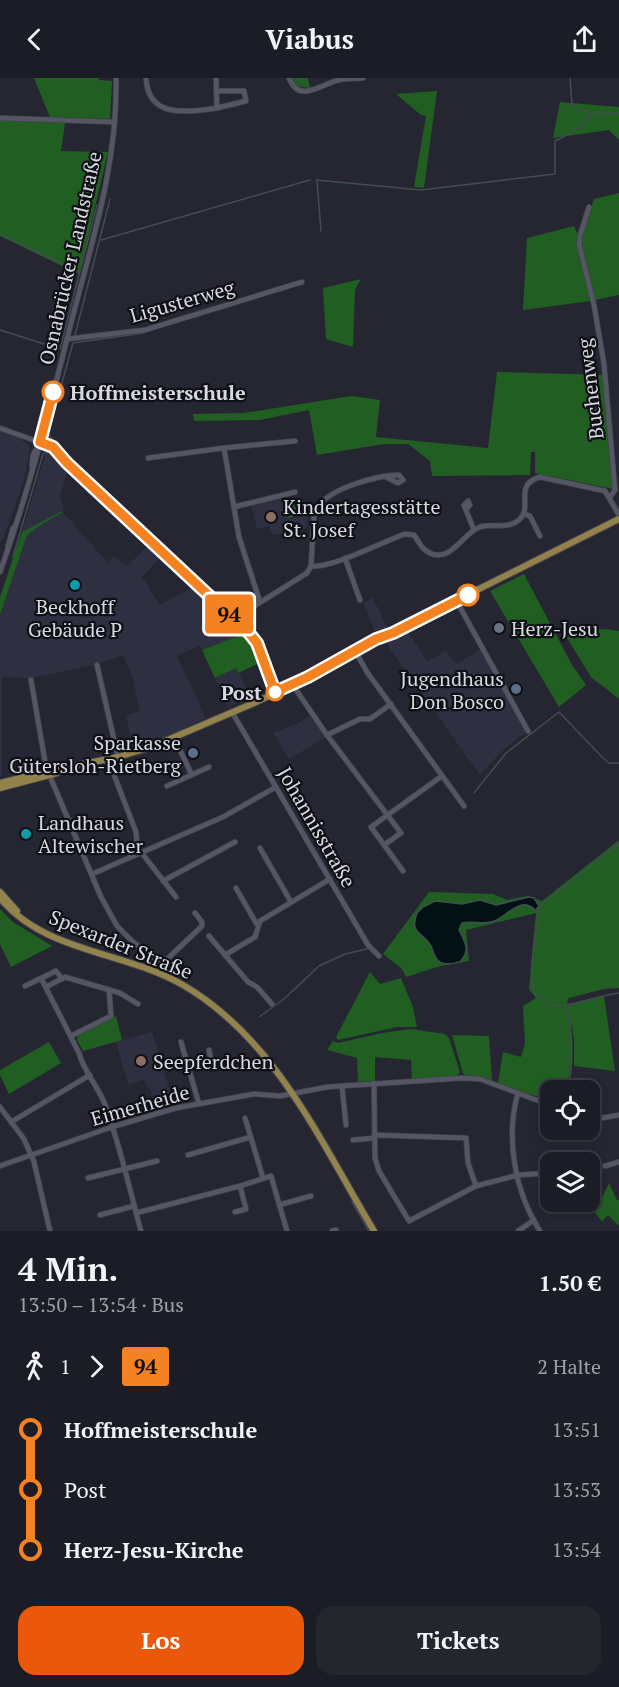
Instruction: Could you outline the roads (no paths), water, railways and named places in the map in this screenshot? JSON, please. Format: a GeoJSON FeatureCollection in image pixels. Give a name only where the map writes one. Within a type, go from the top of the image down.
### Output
{"type":"FeatureCollection","features":[{"type":"Feature","properties":{"kind":"main road"},"geometry":{"type":"LineString","coordinates":[[0,783],[118,757],[151,747],[219,718],[248,702],[260,699],[308,677],[382,640],[619,517]]}},
{"type":"Feature","properties":{"kind":"main road"},"geometry":{"type":"LineString","coordinates":[[0,788],[49,772],[109,762],[135,755],[176,740],[219,718]]}},
{"type":"Feature","properties":{"kind":"main road","name":"Spexarder Straße"},"geometry":{"type":"LineString","coordinates":[[0,892],[23,918]]}},
{"type":"Feature","properties":{"kind":"main road","name":"Spexarder Straße"},"geometry":{"type":"LineString","coordinates":[[0,898],[9,908],[56,938],[147,968],[182,984],[241,1029],[265,1056],[293,1095],[374,1231]]}},
{"type":"Feature","properties":{"kind":"street","name":"Osnabrücker Landstraße"},"geometry":{"type":"LineString","coordinates":[[0,572],[9,537],[16,523],[32,472],[33,455],[39,443],[109,175],[115,122],[116,78]]}},
{"type":"Feature","properties":{"kind":"street"},"geometry":{"type":"LineString","coordinates":[[146,78],[151,99],[163,108],[196,111],[246,101],[244,90],[216,92]]}},
{"type":"Feature","properties":{"kind":"street"},"geometry":{"type":"LineString","coordinates":[[216,78],[217,108]]}},
{"type":"Feature","properties":{"kind":"street"},"geometry":{"type":"LineString","coordinates":[[289,78],[296,88],[307,92],[329,80],[363,78]]}},
{"type":"Feature","properties":{"kind":"street"},"geometry":{"type":"LineString","coordinates":[[0,118],[115,122]]}},
{"type":"Feature","properties":{"kind":"street","name":"Buchenweg"},"geometry":{"type":"LineString","coordinates":[[590,207],[579,244],[594,305],[609,402],[615,490],[610,497]]}},
{"type":"Feature","properties":{"kind":"street","name":"Ligusterweg"},"geometry":{"type":"LineString","coordinates":[[67,339],[145,330],[302,282]]}},
{"type":"Feature","properties":{"kind":"street"},"geometry":{"type":"LineString","coordinates":[[0,428],[53,447],[67,463],[236,620],[257,643],[275,692]]}},
{"type":"Feature","properties":{"kind":"street"},"geometry":{"type":"LineString","coordinates":[[148,458],[295,441]]}},
{"type":"Feature","properties":{"kind":"street"},"geometry":{"type":"LineString","coordinates":[[224,448],[239,537],[260,602]]}},
{"type":"Feature","properties":{"kind":"street"},"geometry":{"type":"LineString","coordinates":[[236,620],[240,615],[307,573],[311,566],[316,507],[356,483],[384,476]]}},
{"type":"Feature","properties":{"kind":"street"},"geometry":{"type":"LineString","coordinates":[[311,566],[317,567],[345,558],[410,534],[414,535],[424,549],[432,554],[443,554],[460,545],[474,530],[486,526],[514,524],[524,514],[526,487],[533,479],[540,477],[600,489],[610,497],[619,517]]}},
{"type":"Feature","properties":{"kind":"street"},"geometry":{"type":"LineString","coordinates":[[234,507],[295,492]]}},
{"type":"Feature","properties":{"kind":"street"},"geometry":{"type":"LineString","coordinates":[[466,509],[474,530]]}},
{"type":"Feature","properties":{"kind":"street"},"geometry":{"type":"LineString","coordinates":[[524,514],[530,516],[540,536]]}},
{"type":"Feature","properties":{"kind":"street"},"geometry":{"type":"LineString","coordinates":[[0,552],[7,551]]}},
{"type":"Feature","properties":{"kind":"street"},"geometry":{"type":"LineString","coordinates":[[345,558],[360,600]]}},
{"type":"Feature","properties":{"kind":"street"},"geometry":{"type":"LineString","coordinates":[[457,601],[528,731]]}},
{"type":"Feature","properties":{"kind":"street"},"geometry":{"type":"LineString","coordinates":[[356,651],[367,672],[464,806]]}},
{"type":"Feature","properties":{"kind":"street"},"geometry":{"type":"LineString","coordinates":[[98,665],[118,757]]}},
{"type":"Feature","properties":{"kind":"street"},"geometry":{"type":"LineString","coordinates":[[32,680],[49,772],[101,897],[117,926],[159,964],[164,963],[202,926],[202,922],[195,913]]}},
{"type":"Feature","properties":{"kind":"street"},"geometry":{"type":"LineString","coordinates":[[293,683],[327,735],[401,832],[384,845]]}},
{"type":"Feature","properties":{"kind":"street"},"geometry":{"type":"LineString","coordinates":[[327,735],[360,719],[370,718],[391,704]]}},
{"type":"Feature","properties":{"kind":"street","name":"Johannisstraße"},"geometry":{"type":"LineString","coordinates":[[232,712],[368,945],[379,956]]}},
{"type":"Feature","properties":{"kind":"street"},"geometry":{"type":"LineString","coordinates":[[176,740],[192,775]]}},
{"type":"Feature","properties":{"kind":"street"},"geometry":{"type":"LineString","coordinates":[[109,762],[136,832],[140,853],[176,897]]}},
{"type":"Feature","properties":{"kind":"street"},"geometry":{"type":"LineString","coordinates":[[168,786],[209,767]]}},
{"type":"Feature","properties":{"kind":"street"},"geometry":{"type":"LineString","coordinates":[[403,871],[371,827],[442,776]]}},
{"type":"Feature","properties":{"kind":"street"},"geometry":{"type":"LineString","coordinates":[[92,874],[224,817],[276,787]]}},
{"type":"Feature","properties":{"kind":"street"},"geometry":{"type":"LineString","coordinates":[[164,881],[235,842]]}},
{"type":"Feature","properties":{"kind":"street"},"geometry":{"type":"LineString","coordinates":[[260,848],[291,902]]}},
{"type":"Feature","properties":{"kind":"street"},"geometry":{"type":"LineString","coordinates":[[225,955],[255,937],[260,921],[330,879]]}},
{"type":"Feature","properties":{"kind":"street"},"geometry":{"type":"LineString","coordinates":[[236,888],[258,924]]}},
{"type":"Feature","properties":{"kind":"street"},"geometry":{"type":"LineString","coordinates":[[209,936],[248,982],[257,987],[272,1004]]}},
{"type":"Feature","properties":{"kind":"street"},"geometry":{"type":"LineString","coordinates":[[25,986],[56,971],[62,979]]}},
{"type":"Feature","properties":{"kind":"street"},"geometry":{"type":"LineString","coordinates":[[42,978],[103,1100],[141,1231]]}},
{"type":"Feature","properties":{"kind":"street"},"geometry":{"type":"LineString","coordinates":[[46,987],[65,978],[120,993],[138,1004]]}},
{"type":"Feature","properties":{"kind":"street"},"geometry":{"type":"LineString","coordinates":[[71,1036],[111,1016],[109,990]]}},
{"type":"Feature","properties":{"kind":"street"},"geometry":{"type":"LineString","coordinates":[[181,1042],[199,1104]]}},
{"type":"Feature","properties":{"kind":"street"},"geometry":{"type":"LineString","coordinates":[[188,1066],[212,1060],[209,1050]]}},
{"type":"Feature","properties":{"kind":"street"},"geometry":{"type":"LineString","coordinates":[[11,1122],[90,1074]]}},
{"type":"Feature","properties":{"kind":"street","name":"Eimerheide"},"geometry":{"type":"LineString","coordinates":[[0,1166],[166,1110],[254,1094],[280,1096],[374,1083],[480,1078],[540,1101]]}},
{"type":"Feature","properties":{"kind":"street"},"geometry":{"type":"LineString","coordinates":[[374,1083],[375,1158],[379,1171],[409,1221],[476,1186],[518,1176],[540,1174]]}},
{"type":"Feature","properties":{"kind":"street"},"geometry":{"type":"LineString","coordinates":[[342,1086],[346,1125]]}},
{"type":"Feature","properties":{"kind":"street"},"geometry":{"type":"LineString","coordinates":[[518,1093],[513,1136],[518,1176],[524,1198],[540,1231]]}},
{"type":"Feature","properties":{"kind":"street"},"geometry":{"type":"LineString","coordinates":[[0,1107],[24,1139],[32,1155],[50,1231]]}},
{"type":"Feature","properties":{"kind":"street"},"geometry":{"type":"LineString","coordinates":[[600,1118],[618,1116]]}},
{"type":"Feature","properties":{"kind":"street"},"geometry":{"type":"LineString","coordinates":[[245,1118],[263,1178]]}},
{"type":"Feature","properties":{"kind":"street"},"geometry":{"type":"LineString","coordinates":[[188,1155],[251,1137]]}},
{"type":"Feature","properties":{"kind":"street"},"geometry":{"type":"LineString","coordinates":[[353,1140],[374,1137],[466,1138],[468,1163],[476,1186]]}},
{"type":"Feature","properties":{"kind":"street"},"geometry":{"type":"LineString","coordinates":[[88,1178],[157,1161]]}},
{"type":"Feature","properties":{"kind":"street"},"geometry":{"type":"LineString","coordinates":[[605,1166],[619,1162]]}},
{"type":"Feature","properties":{"kind":"street"},"geometry":{"type":"LineString","coordinates":[[136,1214],[271,1176],[287,1231]]}},
{"type":"Feature","properties":{"kind":"street"},"geometry":{"type":"LineString","coordinates":[[235,1212],[246,1209],[240,1186]]}},
{"type":"Feature","properties":{"kind":"street"},"geometry":{"type":"LineString","coordinates":[[279,1204],[311,1196]]}},
{"type":"Feature","properties":{"kind":"street"},"geometry":{"type":"LineString","coordinates":[[100,1215],[134,1206]]}},
{"type":"Feature","properties":{"kind":"street"},"geometry":{"type":"LineString","coordinates":[[518,1231],[534,1220]]}},
{"type":"Feature","properties":{"kind":"waterway"},"geometry":{"type":"LineString","coordinates":[[570,78],[572,105],[591,114],[619,113]]}},
{"type":"Feature","properties":{"kind":"waterway"},"geometry":{"type":"LineString","coordinates":[[316,180],[421,190],[555,174],[555,141],[579,127],[591,114]]}},
{"type":"Feature","properties":{"kind":"waterway"},"geometry":{"type":"LineString","coordinates":[[101,240],[310,180]]}},
{"type":"Feature","properties":{"kind":"waterway"},"geometry":{"type":"LineString","coordinates":[[317,181],[321,231]]}},
{"type":"Feature","properties":{"kind":"waterway"},"geometry":{"type":"LineString","coordinates":[[75,335],[110,199]]}},
{"type":"Feature","properties":{"kind":"waterway"},"geometry":{"type":"LineString","coordinates":[[0,330],[60,349],[97,205]]}},
{"type":"Feature","properties":{"kind":"waterway"},"geometry":{"type":"LineString","coordinates":[[0,234],[79,272]]}},
{"type":"Feature","properties":{"kind":"waterway"},"geometry":{"type":"LineString","coordinates":[[61,448],[48,434],[73,343],[144,333]]}},
{"type":"Feature","properties":{"kind":"waterway"},"geometry":{"type":"LineString","coordinates":[[13,557],[43,454],[51,452],[61,462]]}},
{"type":"Feature","properties":{"kind":"waterway"},"geometry":{"type":"LineString","coordinates":[[247,636],[261,663]]}},
{"type":"Feature","properties":{"kind":"waterway"},"geometry":{"type":"LineString","coordinates":[[474,793],[506,753],[559,712],[609,763],[619,763]]}},
{"type":"Feature","properties":{"kind":"waterway"},"geometry":{"type":"LineString","coordinates":[[619,844],[537,908],[538,920],[532,964],[536,995],[550,1004],[567,1005],[619,993]]}},
{"type":"Feature","properties":{"kind":"waterway"},"geometry":{"type":"LineString","coordinates":[[259,1017],[284,999],[319,966],[345,954],[367,949]]}},
{"type":"Feature","properties":{"kind":"waterway"},"geometry":{"type":"LineString","coordinates":[[568,1005],[572,1048],[569,1080]]}},
{"type":"Feature","properties":{"kind":"waterway"},"geometry":{"type":"LineString","coordinates":[[352,1202],[369,1231]]}},
{"type":"Feature","properties":{"kind":"place","name":"Hoffmeisterschule"},"geometry":{"type":"Point","coordinates":[53,392]}},
{"type":"Feature","properties":{"kind":"place","name":"Kindertagesstätte St. Josef"},"geometry":{"type":"Point","coordinates":[271,517]}},
{"type":"Feature","properties":{"kind":"place","name":"Beckhoff Gebäude P"},"geometry":{"type":"Point","coordinates":[75,585]}},
{"type":"Feature","properties":{"kind":"place","name":"Herz-Jesu"},"geometry":{"type":"Point","coordinates":[499,628]}},
{"type":"Feature","properties":{"kind":"place","name":"Jugendhaus Don Bosco"},"geometry":{"type":"Point","coordinates":[516,689]}},
{"type":"Feature","properties":{"kind":"place","name":"Post"},"geometry":{"type":"Point","coordinates":[275,692]}},
{"type":"Feature","properties":{"kind":"place","name":"Sparkasse Gütersloh-Rietberg"},"geometry":{"type":"Point","coordinates":[193,753]}},
{"type":"Feature","properties":{"kind":"place","name":"Landhaus Altewischer"},"geometry":{"type":"Point","coordinates":[26,834]}},
{"type":"Feature","properties":{"kind":"place","name":"Seepferdchen"},"geometry":{"type":"Point","coordinates":[141,1061]}}]}
